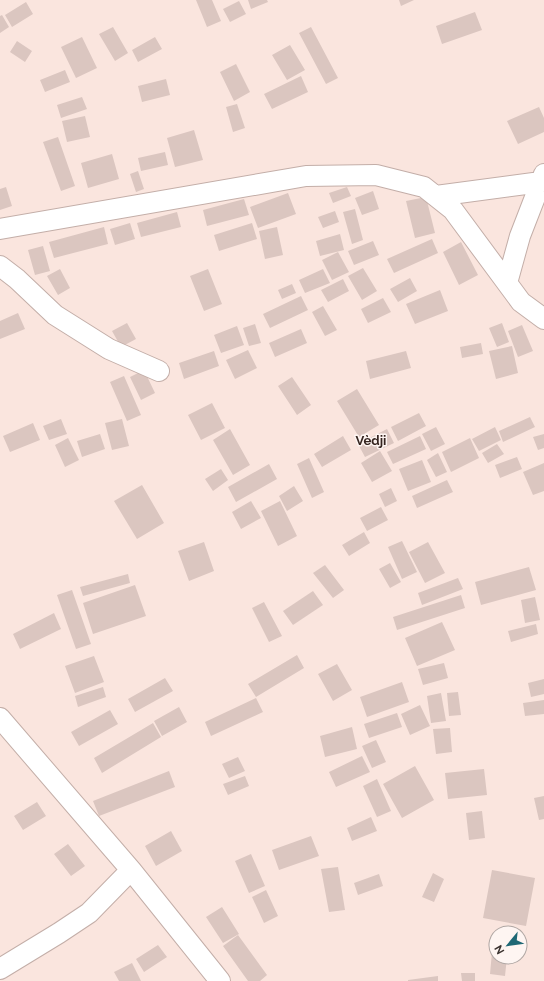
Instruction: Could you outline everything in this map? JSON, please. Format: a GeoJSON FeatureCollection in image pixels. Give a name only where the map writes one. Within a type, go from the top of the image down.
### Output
{"type":"FeatureCollection","features":[{"type":"Feature","properties":{"kind":"street"},"geometry":{"type":"LineString","coordinates":[[0,229],[306,176],[376,175],[424,187],[453,210],[521,302],[544,319]]}},
{"type":"Feature","properties":{"kind":"street"},"geometry":{"type":"LineString","coordinates":[[436,196],[543,178]]}},
{"type":"Feature","properties":{"kind":"street"},"geometry":{"type":"LineString","coordinates":[[507,283],[520,236],[543,178]]}},
{"type":"Feature","properties":{"kind":"street"},"geometry":{"type":"LineString","coordinates":[[0,266],[17,279],[55,315],[109,349],[159,371]]}},
{"type":"Feature","properties":{"kind":"street"},"geometry":{"type":"LineString","coordinates":[[0,718],[131,870],[220,981]]}},
{"type":"Feature","properties":{"kind":"street"},"geometry":{"type":"LineString","coordinates":[[0,969],[89,913],[131,870]]}},
{"type":"Feature","properties":{"kind":"building"},"geometry":{"type":"Polygon","coordinates":[[[196,0],[212,0],[221,21],[207,27],[196,0]]]}},
{"type":"Feature","properties":{"kind":"building"},"geometry":{"type":"Polygon","coordinates":[[[248,0],[267,0],[268,2],[251,9],[248,0]]]}},
{"type":"Feature","properties":{"kind":"building"},"geometry":{"type":"Polygon","coordinates":[[[399,0],[414,0],[401,6],[399,0]]]}},
{"type":"Feature","properties":{"kind":"building"},"geometry":{"type":"Polygon","coordinates":[[[239,1],[246,14],[230,22],[223,9],[239,1]]]}},
{"type":"Feature","properties":{"kind":"building"},"geometry":{"type":"Polygon","coordinates":[[[26,2],[33,14],[12,27],[5,15],[26,2]]]}},
{"type":"Feature","properties":{"kind":"building"},"geometry":{"type":"Polygon","coordinates":[[[475,12],[482,30],[442,44],[436,26],[475,12]]]}},
{"type":"Feature","properties":{"kind":"building"},"geometry":{"type":"Polygon","coordinates":[[[2,15],[9,27],[0,33],[0,16],[2,15]]]}},
{"type":"Feature","properties":{"kind":"building"},"geometry":{"type":"Polygon","coordinates":[[[113,27],[128,53],[115,61],[99,34],[113,27]]]}},
{"type":"Feature","properties":{"kind":"building"},"geometry":{"type":"Polygon","coordinates":[[[311,27],[338,78],[326,84],[299,33],[311,27]]]}},
{"type":"Feature","properties":{"kind":"building"},"geometry":{"type":"Polygon","coordinates":[[[82,37],[97,68],[76,78],[61,47],[82,37]]]}},
{"type":"Feature","properties":{"kind":"building"},"geometry":{"type":"Polygon","coordinates":[[[155,37],[162,49],[138,62],[132,50],[155,37]]]}},
{"type":"Feature","properties":{"kind":"building"},"geometry":{"type":"Polygon","coordinates":[[[17,41],[32,51],[25,62],[10,52],[17,41]]]}},
{"type":"Feature","properties":{"kind":"building"},"geometry":{"type":"Polygon","coordinates":[[[290,45],[305,70],[287,80],[272,55],[290,45]]]}},
{"type":"Feature","properties":{"kind":"building"},"geometry":{"type":"Polygon","coordinates":[[[236,64],[250,92],[234,101],[220,72],[236,64]]]}},
{"type":"Feature","properties":{"kind":"building"},"geometry":{"type":"Polygon","coordinates":[[[65,70],[70,82],[45,92],[40,80],[65,70]]]}},
{"type":"Feature","properties":{"kind":"building"},"geometry":{"type":"Polygon","coordinates":[[[301,76],[308,92],[272,109],[264,94],[301,76]]]}},
{"type":"Feature","properties":{"kind":"building"},"geometry":{"type":"Polygon","coordinates":[[[166,79],[170,95],[142,102],[138,86],[166,79]]]}},
{"type":"Feature","properties":{"kind":"building"},"geometry":{"type":"Polygon","coordinates":[[[82,97],[87,109],[61,118],[57,105],[82,97]]]}},
{"type":"Feature","properties":{"kind":"building"},"geometry":{"type":"Polygon","coordinates":[[[237,104],[245,128],[233,132],[226,107],[237,104]]]}},
{"type":"Feature","properties":{"kind":"building"},"geometry":{"type":"Polygon","coordinates":[[[539,107],[544,118],[544,132],[518,144],[507,121],[539,107]]]}},
{"type":"Feature","properties":{"kind":"building"},"geometry":{"type":"Polygon","coordinates":[[[85,116],[90,137],[67,142],[62,121],[85,116]]]}},
{"type":"Feature","properties":{"kind":"building"},"geometry":{"type":"Polygon","coordinates":[[[194,130],[203,160],[175,167],[167,138],[194,130]]]}},
{"type":"Feature","properties":{"kind":"building"},"geometry":{"type":"Polygon","coordinates":[[[58,137],[75,186],[61,191],[43,142],[58,137]]]}},
{"type":"Feature","properties":{"kind":"building"},"geometry":{"type":"Polygon","coordinates":[[[165,152],[168,165],[141,171],[138,158],[165,152]]]}},
{"type":"Feature","properties":{"kind":"building"},"geometry":{"type":"Polygon","coordinates":[[[112,154],[119,179],[88,188],[81,163],[112,154]]]}},
{"type":"Feature","properties":{"kind":"building"},"geometry":{"type":"Polygon","coordinates":[[[138,171],[144,189],[136,192],[130,174],[138,171]]]}},
{"type":"Feature","properties":{"kind":"building"},"geometry":{"type":"Polygon","coordinates":[[[6,187],[12,206],[0,210],[0,189],[6,187]]]}},
{"type":"Feature","properties":{"kind":"building"},"geometry":{"type":"Polygon","coordinates":[[[347,187],[351,196],[333,203],[329,193],[347,187]]]}},
{"type":"Feature","properties":{"kind":"building"},"geometry":{"type":"Polygon","coordinates":[[[373,191],[379,209],[362,215],[355,198],[373,191]]]}},
{"type":"Feature","properties":{"kind":"building"},"geometry":{"type":"Polygon","coordinates":[[[288,193],[296,214],[258,228],[250,207],[288,193]]]}},
{"type":"Feature","properties":{"kind":"building"},"geometry":{"type":"Polygon","coordinates":[[[426,197],[435,233],[415,238],[406,201],[426,197]]]}},
{"type":"Feature","properties":{"kind":"building"},"geometry":{"type":"Polygon","coordinates":[[[244,199],[249,215],[207,226],[203,210],[244,199]]]}},
{"type":"Feature","properties":{"kind":"building"},"geometry":{"type":"Polygon","coordinates":[[[355,209],[363,240],[352,244],[343,212],[355,209]]]}},
{"type":"Feature","properties":{"kind":"building"},"geometry":{"type":"Polygon","coordinates":[[[335,211],[339,222],[323,228],[318,217],[335,211]]]}},
{"type":"Feature","properties":{"kind":"building"},"geometry":{"type":"Polygon","coordinates":[[[177,212],[181,227],[141,237],[137,223],[177,212]]]}},
{"type":"Feature","properties":{"kind":"building"},"geometry":{"type":"Polygon","coordinates":[[[130,223],[135,239],[115,245],[110,229],[130,223]]]}},
{"type":"Feature","properties":{"kind":"building"},"geometry":{"type":"Polygon","coordinates":[[[252,223],[257,239],[219,251],[214,235],[252,223]]]}},
{"type":"Feature","properties":{"kind":"building"},"geometry":{"type":"Polygon","coordinates":[[[104,227],[108,244],[54,258],[49,242],[104,227]]]}},
{"type":"Feature","properties":{"kind":"building"},"geometry":{"type":"Polygon","coordinates":[[[277,227],[283,255],[265,259],[259,231],[277,227]]]}},
{"type":"Feature","properties":{"kind":"building"},"geometry":{"type":"Polygon","coordinates":[[[340,234],[344,250],[320,256],[316,241],[340,234]]]}},
{"type":"Feature","properties":{"kind":"building"},"geometry":{"type":"Polygon","coordinates":[[[432,239],[438,253],[394,273],[387,259],[432,239]]]}},
{"type":"Feature","properties":{"kind":"building"},"geometry":{"type":"Polygon","coordinates":[[[373,241],[379,255],[354,265],[348,251],[373,241]]]}},
{"type":"Feature","properties":{"kind":"building"},"geometry":{"type":"Polygon","coordinates":[[[461,242],[478,275],[459,285],[443,252],[461,242]]]}},
{"type":"Feature","properties":{"kind":"building"},"geometry":{"type":"Polygon","coordinates":[[[43,246],[50,271],[35,275],[28,250],[43,246]]]}},
{"type":"Feature","properties":{"kind":"building"},"geometry":{"type":"Polygon","coordinates":[[[338,252],[349,272],[332,280],[322,260],[338,252]]]}},
{"type":"Feature","properties":{"kind":"building"},"geometry":{"type":"Polygon","coordinates":[[[363,268],[377,291],[362,300],[348,276],[363,268]]]}},
{"type":"Feature","properties":{"kind":"building"},"geometry":{"type":"Polygon","coordinates":[[[60,269],[70,288],[58,295],[47,276],[60,269]]]}},
{"type":"Feature","properties":{"kind":"building"},"geometry":{"type":"Polygon","coordinates":[[[208,269],[222,304],[204,311],[190,276],[208,269]]]}},
{"type":"Feature","properties":{"kind":"building"},"geometry":{"type":"Polygon","coordinates":[[[323,269],[330,283],[305,293],[299,280],[323,269]]]}},
{"type":"Feature","properties":{"kind":"building"},"geometry":{"type":"Polygon","coordinates":[[[410,278],[417,291],[398,302],[390,289],[410,278]]]}},
{"type":"Feature","properties":{"kind":"building"},"geometry":{"type":"Polygon","coordinates":[[[343,279],[349,291],[328,302],[321,290],[343,279]]]}},
{"type":"Feature","properties":{"kind":"building"},"geometry":{"type":"Polygon","coordinates":[[[292,284],[296,293],[282,299],[278,290],[292,284]]]}},
{"type":"Feature","properties":{"kind":"building"},"geometry":{"type":"Polygon","coordinates":[[[440,290],[448,311],[415,324],[406,304],[440,290]]]}},
{"type":"Feature","properties":{"kind":"building"},"geometry":{"type":"Polygon","coordinates":[[[301,296],[308,310],[270,328],[263,314],[301,296]]]}},
{"type":"Feature","properties":{"kind":"building"},"geometry":{"type":"Polygon","coordinates":[[[383,298],[391,312],[368,323],[361,309],[383,298]]]}},
{"type":"Feature","properties":{"kind":"building"},"geometry":{"type":"Polygon","coordinates":[[[323,306],[337,330],[325,336],[312,312],[323,306]]]}},
{"type":"Feature","properties":{"kind":"building"},"geometry":{"type":"Polygon","coordinates":[[[18,313],[25,329],[0,339],[0,321],[18,313]]]}},
{"type":"Feature","properties":{"kind":"building"},"geometry":{"type":"Polygon","coordinates":[[[127,323],[136,339],[121,347],[112,331],[127,323]]]}},
{"type":"Feature","properties":{"kind":"building"},"geometry":{"type":"Polygon","coordinates":[[[502,323],[509,342],[497,347],[489,328],[502,323]]]}},
{"type":"Feature","properties":{"kind":"building"},"geometry":{"type":"Polygon","coordinates":[[[255,324],[261,343],[249,346],[243,328],[255,324]]]}},
{"type":"Feature","properties":{"kind":"building"},"geometry":{"type":"Polygon","coordinates":[[[522,325],[533,351],[518,357],[508,331],[522,325]]]}},
{"type":"Feature","properties":{"kind":"building"},"geometry":{"type":"Polygon","coordinates":[[[237,326],[244,345],[221,353],[214,335],[237,326]]]}},
{"type":"Feature","properties":{"kind":"building"},"geometry":{"type":"Polygon","coordinates":[[[301,329],[307,343],[275,357],[269,343],[301,329]]]}},
{"type":"Feature","properties":{"kind":"building"},"geometry":{"type":"Polygon","coordinates":[[[481,343],[483,354],[462,358],[460,347],[481,343]]]}},
{"type":"Feature","properties":{"kind":"building"},"geometry":{"type":"Polygon","coordinates":[[[512,346],[518,373],[496,379],[489,351],[512,346]]]}},
{"type":"Feature","properties":{"kind":"building"},"geometry":{"type":"Polygon","coordinates":[[[248,350],[257,368],[235,379],[226,360],[248,350]]]}},
{"type":"Feature","properties":{"kind":"building"},"geometry":{"type":"Polygon","coordinates":[[[214,351],[219,366],[184,379],[179,363],[214,351]]]}},
{"type":"Feature","properties":{"kind":"building"},"geometry":{"type":"Polygon","coordinates":[[[406,351],[411,368],[370,379],[366,361],[406,351]]]}},
{"type":"Feature","properties":{"kind":"building"},"geometry":{"type":"Polygon","coordinates":[[[144,370],[155,393],[141,400],[130,377],[144,370]]]}},
{"type":"Feature","properties":{"kind":"building"},"geometry":{"type":"Polygon","coordinates":[[[124,376],[141,415],[127,421],[110,382],[124,376]]]}},
{"type":"Feature","properties":{"kind":"building"},"geometry":{"type":"Polygon","coordinates":[[[292,377],[311,405],[297,415],[278,386],[292,377]]]}},
{"type":"Feature","properties":{"kind":"building"},"geometry":{"type":"Polygon","coordinates":[[[357,389],[379,425],[359,437],[337,401],[357,389]]]}},
{"type":"Feature","properties":{"kind":"building"},"geometry":{"type":"Polygon","coordinates":[[[212,403],[225,428],[201,440],[188,415],[212,403]]]}},
{"type":"Feature","properties":{"kind":"building"},"geometry":{"type":"Polygon","coordinates":[[[419,413],[426,426],[398,441],[391,427],[419,413]]]}},
{"type":"Feature","properties":{"kind":"building"},"geometry":{"type":"Polygon","coordinates":[[[530,417],[535,427],[503,442],[499,431],[530,417]]]}},
{"type":"Feature","properties":{"kind":"building"},"geometry":{"type":"Polygon","coordinates":[[[61,419],[67,434],[49,440],[43,426],[61,419]]]}},
{"type":"Feature","properties":{"kind":"building"},"geometry":{"type":"Polygon","coordinates":[[[122,419],[129,446],[112,450],[105,423],[122,419]]]}},
{"type":"Feature","properties":{"kind":"building"},"geometry":{"type":"Polygon","coordinates":[[[33,423],[40,440],[10,452],[3,436],[33,423]]]}},
{"type":"Feature","properties":{"kind":"building"},"geometry":{"type":"Polygon","coordinates":[[[436,427],[445,444],[431,451],[422,434],[436,427]]]}},
{"type":"Feature","properties":{"kind":"building"},"geometry":{"type":"Polygon","coordinates":[[[495,427],[501,440],[479,451],[472,439],[495,427]]]}},
{"type":"Feature","properties":{"kind":"building"},"geometry":{"type":"Polygon","coordinates":[[[230,429],[250,465],[233,475],[213,440],[230,429]]]}},
{"type":"Feature","properties":{"kind":"building"},"geometry":{"type":"Polygon","coordinates":[[[387,429],[394,443],[365,457],[358,444],[387,429]]]}},
{"type":"Feature","properties":{"kind":"building"},"geometry":{"type":"Polygon","coordinates":[[[100,434],[105,449],[82,457],[77,441],[100,434]]]}},
{"type":"Feature","properties":{"kind":"building"},"geometry":{"type":"Polygon","coordinates":[[[544,434],[544,448],[538,450],[533,437],[544,434]]]}},
{"type":"Feature","properties":{"kind":"building"},"geometry":{"type":"Polygon","coordinates":[[[343,436],[351,450],[322,467],[314,454],[343,436]]]}},
{"type":"Feature","properties":{"kind":"building"},"geometry":{"type":"Polygon","coordinates":[[[420,436],[426,449],[393,464],[387,452],[420,436]]]}},
{"type":"Feature","properties":{"kind":"building"},"geometry":{"type":"Polygon","coordinates":[[[68,438],[79,460],[65,467],[55,445],[68,438]]]}},
{"type":"Feature","properties":{"kind":"building"},"geometry":{"type":"Polygon","coordinates":[[[470,438],[479,458],[451,472],[442,452],[470,438]]]}},
{"type":"Feature","properties":{"kind":"building"},"geometry":{"type":"Polygon","coordinates":[[[497,444],[504,454],[488,463],[482,453],[497,444]]]}},
{"type":"Feature","properties":{"kind":"building"},"geometry":{"type":"Polygon","coordinates":[[[380,451],[392,471],[372,482],[361,463],[380,451]]]}},
{"type":"Feature","properties":{"kind":"building"},"geometry":{"type":"Polygon","coordinates":[[[438,453],[447,472],[436,477],[427,460],[438,453]]]}},
{"type":"Feature","properties":{"kind":"building"},"geometry":{"type":"Polygon","coordinates":[[[517,457],[522,469],[500,478],[495,465],[517,457]]]}},
{"type":"Feature","properties":{"kind":"building"},"geometry":{"type":"Polygon","coordinates":[[[309,458],[324,492],[312,498],[297,464],[309,458]]]}},
{"type":"Feature","properties":{"kind":"building"},"geometry":{"type":"Polygon","coordinates":[[[422,460],[431,482],[408,491],[399,469],[422,460]]]}},
{"type":"Feature","properties":{"kind":"building"},"geometry":{"type":"Polygon","coordinates":[[[544,463],[544,491],[533,495],[523,472],[544,463]]]}},
{"type":"Feature","properties":{"kind":"building"},"geometry":{"type":"Polygon","coordinates":[[[269,464],[277,479],[236,502],[228,487],[269,464]]]}},
{"type":"Feature","properties":{"kind":"building"},"geometry":{"type":"Polygon","coordinates":[[[221,469],[228,480],[213,491],[205,479],[221,469]]]}},
{"type":"Feature","properties":{"kind":"building"},"geometry":{"type":"Polygon","coordinates":[[[447,480],[453,492],[417,508],[412,496],[447,480]]]}},
{"type":"Feature","properties":{"kind":"building"},"geometry":{"type":"Polygon","coordinates":[[[142,485],[164,523],[137,539],[114,501],[142,485]]]}},
{"type":"Feature","properties":{"kind":"building"},"geometry":{"type":"Polygon","coordinates":[[[294,486],[303,501],[287,511],[279,496],[294,486]]]}},
{"type":"Feature","properties":{"kind":"building"},"geometry":{"type":"Polygon","coordinates":[[[391,488],[397,501],[385,507],[379,494],[391,488]]]}},
{"type":"Feature","properties":{"kind":"building"},"geometry":{"type":"Polygon","coordinates":[[[251,501],[261,518],[241,529],[232,512],[251,501]]]}},
{"type":"Feature","properties":{"kind":"building"},"geometry":{"type":"Polygon","coordinates":[[[280,501],[297,536],[278,546],[261,511],[280,501]]]}},
{"type":"Feature","properties":{"kind":"building"},"geometry":{"type":"Polygon","coordinates":[[[381,507],[388,520],[367,531],[360,518],[381,507]]]}},
{"type":"Feature","properties":{"kind":"building"},"geometry":{"type":"Polygon","coordinates":[[[364,532],[370,543],[349,556],[342,545],[364,532]]]}},
{"type":"Feature","properties":{"kind":"building"},"geometry":{"type":"Polygon","coordinates":[[[402,541],[417,572],[402,579],[388,547],[402,541]]]}},
{"type":"Feature","properties":{"kind":"building"},"geometry":{"type":"Polygon","coordinates":[[[204,542],[214,571],[189,581],[178,551],[204,542]]]}},
{"type":"Feature","properties":{"kind":"building"},"geometry":{"type":"Polygon","coordinates":[[[428,542],[445,573],[425,583],[409,552],[428,542]]]}},
{"type":"Feature","properties":{"kind":"building"},"geometry":{"type":"Polygon","coordinates":[[[390,563],[401,582],[390,588],[379,569],[390,563]]]}},
{"type":"Feature","properties":{"kind":"building"},"geometry":{"type":"Polygon","coordinates":[[[325,565],[344,590],[333,598],[313,573],[325,565]]]}},
{"type":"Feature","properties":{"kind":"building"},"geometry":{"type":"Polygon","coordinates":[[[529,567],[536,590],[481,605],[475,582],[529,567]]]}},
{"type":"Feature","properties":{"kind":"building"},"geometry":{"type":"Polygon","coordinates":[[[128,574],[130,583],[83,596],[80,587],[128,574]]]}},
{"type":"Feature","properties":{"kind":"building"},"geometry":{"type":"Polygon","coordinates":[[[458,578],[463,589],[422,605],[418,593],[458,578]]]}},
{"type":"Feature","properties":{"kind":"building"},"geometry":{"type":"Polygon","coordinates":[[[135,585],[146,616],[93,634],[83,603],[135,585]]]}},
{"type":"Feature","properties":{"kind":"building"},"geometry":{"type":"Polygon","coordinates":[[[72,590],[91,644],[76,649],[57,595],[72,590]]]}},
{"type":"Feature","properties":{"kind":"building"},"geometry":{"type":"Polygon","coordinates":[[[313,591],[323,605],[293,625],[283,611],[313,591]]]}},
{"type":"Feature","properties":{"kind":"building"},"geometry":{"type":"Polygon","coordinates":[[[461,595],[465,608],[397,630],[393,617],[461,595]]]}},
{"type":"Feature","properties":{"kind":"building"},"geometry":{"type":"Polygon","coordinates":[[[535,597],[540,620],[525,623],[521,600],[535,597]]]}},
{"type":"Feature","properties":{"kind":"building"},"geometry":{"type":"Polygon","coordinates":[[[264,602],[282,636],[269,642],[252,608],[264,602]]]}},
{"type":"Feature","properties":{"kind":"building"},"geometry":{"type":"Polygon","coordinates":[[[54,613],[61,629],[20,649],[13,634],[54,613]]]}},
{"type":"Feature","properties":{"kind":"building"},"geometry":{"type":"Polygon","coordinates":[[[442,622],[455,650],[417,666],[405,638],[442,622]]]}},
{"type":"Feature","properties":{"kind":"building"},"geometry":{"type":"Polygon","coordinates":[[[536,624],[538,634],[511,642],[508,631],[536,624]]]}},
{"type":"Feature","properties":{"kind":"building"},"geometry":{"type":"Polygon","coordinates":[[[297,655],[304,668],[256,697],[248,684],[297,655]]]}},
{"type":"Feature","properties":{"kind":"building"},"geometry":{"type":"Polygon","coordinates":[[[94,656],[104,682],[75,693],[65,666],[94,656]]]}},
{"type":"Feature","properties":{"kind":"building"},"geometry":{"type":"Polygon","coordinates":[[[444,663],[448,678],[423,685],[418,669],[444,663]]]}},
{"type":"Feature","properties":{"kind":"building"},"geometry":{"type":"Polygon","coordinates":[[[337,664],[352,690],[333,701],[318,674],[337,664]]]}},
{"type":"Feature","properties":{"kind":"building"},"geometry":{"type":"Polygon","coordinates":[[[165,678],[173,691],[135,712],[128,699],[165,678]]]}},
{"type":"Feature","properties":{"kind":"building"},"geometry":{"type":"Polygon","coordinates":[[[544,679],[544,694],[531,697],[528,683],[544,679]]]}},
{"type":"Feature","properties":{"kind":"building"},"geometry":{"type":"Polygon","coordinates":[[[402,682],[409,702],[367,717],[360,697],[402,682]]]}},
{"type":"Feature","properties":{"kind":"building"},"geometry":{"type":"Polygon","coordinates":[[[103,687],[106,697],[78,707],[75,696],[103,687]]]}},
{"type":"Feature","properties":{"kind":"building"},"geometry":{"type":"Polygon","coordinates":[[[458,692],[461,715],[449,716],[447,693],[458,692]]]}},
{"type":"Feature","properties":{"kind":"building"},"geometry":{"type":"Polygon","coordinates":[[[441,693],[446,721],[431,723],[427,696],[441,693]]]}},
{"type":"Feature","properties":{"kind":"building"},"geometry":{"type":"Polygon","coordinates":[[[256,698],[263,712],[211,736],[205,722],[256,698]]]}},
{"type":"Feature","properties":{"kind":"building"},"geometry":{"type":"Polygon","coordinates":[[[544,700],[544,714],[525,716],[523,703],[544,700]]]}},
{"type":"Feature","properties":{"kind":"building"},"geometry":{"type":"Polygon","coordinates":[[[420,705],[430,726],[410,735],[401,714],[420,705]]]}},
{"type":"Feature","properties":{"kind":"building"},"geometry":{"type":"Polygon","coordinates":[[[179,707],[187,722],[162,736],[154,721],[179,707]]]}},
{"type":"Feature","properties":{"kind":"building"},"geometry":{"type":"Polygon","coordinates":[[[110,710],[118,724],[79,746],[71,732],[110,710]]]}},
{"type":"Feature","properties":{"kind":"building"},"geometry":{"type":"Polygon","coordinates":[[[397,713],[402,727],[369,738],[364,724],[397,713]]]}},
{"type":"Feature","properties":{"kind":"building"},"geometry":{"type":"Polygon","coordinates":[[[153,723],[161,737],[102,773],[94,758],[153,723]]]}},
{"type":"Feature","properties":{"kind":"building"},"geometry":{"type":"Polygon","coordinates":[[[352,727],[357,749],[325,757],[320,736],[352,727]]]}},
{"type":"Feature","properties":{"kind":"building"},"geometry":{"type":"Polygon","coordinates":[[[450,728],[452,752],[436,754],[433,729],[450,728]]]}},
{"type":"Feature","properties":{"kind":"building"},"geometry":{"type":"Polygon","coordinates":[[[376,740],[386,762],[372,768],[362,746],[376,740]]]}},
{"type":"Feature","properties":{"kind":"building"},"geometry":{"type":"Polygon","coordinates":[[[362,756],[370,772],[336,787],[329,772],[362,756]]]}},
{"type":"Feature","properties":{"kind":"building"},"geometry":{"type":"Polygon","coordinates":[[[238,757],[245,771],[229,778],[222,764],[238,757]]]}},
{"type":"Feature","properties":{"kind":"building"},"geometry":{"type":"Polygon","coordinates":[[[415,766],[434,800],[402,818],[383,784],[415,766]]]}},
{"type":"Feature","properties":{"kind":"building"},"geometry":{"type":"Polygon","coordinates":[[[484,769],[487,795],[448,799],[445,773],[484,769]]]}},
{"type":"Feature","properties":{"kind":"building"},"geometry":{"type":"Polygon","coordinates":[[[169,771],[175,787],[99,816],[93,801],[169,771]]]}},
{"type":"Feature","properties":{"kind":"building"},"geometry":{"type":"Polygon","coordinates":[[[245,776],[249,786],[228,795],[223,784],[245,776]]]}},
{"type":"Feature","properties":{"kind":"building"},"geometry":{"type":"Polygon","coordinates":[[[377,779],[391,811],[377,817],[363,786],[377,779]]]}},
{"type":"Feature","properties":{"kind":"building"},"geometry":{"type":"Polygon","coordinates":[[[544,796],[544,819],[539,820],[534,798],[544,796]]]}},
{"type":"Feature","properties":{"kind":"building"},"geometry":{"type":"Polygon","coordinates":[[[37,802],[46,816],[23,830],[14,816],[37,802]]]}},
{"type":"Feature","properties":{"kind":"building"},"geometry":{"type":"Polygon","coordinates":[[[482,811],[485,838],[469,840],[466,813],[482,811]]]}},
{"type":"Feature","properties":{"kind":"building"},"geometry":{"type":"Polygon","coordinates":[[[371,817],[377,831],[352,841],[347,828],[371,817]]]}},
{"type":"Feature","properties":{"kind":"building"},"geometry":{"type":"Polygon","coordinates":[[[171,831],[182,851],[156,866],[145,846],[171,831]]]}},
{"type":"Feature","properties":{"kind":"building"},"geometry":{"type":"Polygon","coordinates":[[[311,836],[319,856],[279,870],[272,850],[311,836]]]}},
{"type":"Feature","properties":{"kind":"building"},"geometry":{"type":"Polygon","coordinates":[[[68,844],[85,866],[71,876],[54,854],[68,844]]]}},
{"type":"Feature","properties":{"kind":"building"},"geometry":{"type":"Polygon","coordinates":[[[251,854],[265,886],[249,893],[235,861],[251,854]]]}},
{"type":"Feature","properties":{"kind":"building"},"geometry":{"type":"Polygon","coordinates":[[[338,867],[345,910],[329,912],[321,869],[338,867]]]}},
{"type":"Feature","properties":{"kind":"building"},"geometry":{"type":"Polygon","coordinates":[[[492,870],[535,878],[526,925],[483,918],[492,870]]]}},
{"type":"Feature","properties":{"kind":"building"},"geometry":{"type":"Polygon","coordinates":[[[433,873],[444,879],[434,902],[422,897],[433,873]]]}},
{"type":"Feature","properties":{"kind":"building"},"geometry":{"type":"Polygon","coordinates":[[[379,874],[383,886],[358,895],[354,883],[379,874]]]}},
{"type":"Feature","properties":{"kind":"building"},"geometry":{"type":"Polygon","coordinates":[[[266,890],[278,916],[264,923],[252,897],[266,890]]]}},
{"type":"Feature","properties":{"kind":"building"},"geometry":{"type":"Polygon","coordinates":[[[222,907],[239,934],[223,943],[206,917],[222,907]]]}},
{"type":"Feature","properties":{"kind":"building"},"geometry":{"type":"Polygon","coordinates":[[[238,935],[267,975],[260,981],[248,981],[223,946],[238,935]]]}},
{"type":"Feature","properties":{"kind":"building"},"geometry":{"type":"Polygon","coordinates":[[[158,945],[167,957],[144,972],[136,959],[158,945]]]}},
{"type":"Feature","properties":{"kind":"building"},"geometry":{"type":"Polygon","coordinates":[[[132,963],[141,981],[119,981],[114,972],[132,963]]]}},
{"type":"Feature","properties":{"kind":"building"},"geometry":{"type":"Polygon","coordinates":[[[491,965],[506,965],[505,976],[490,974],[491,965]]]}},
{"type":"Feature","properties":{"kind":"building"},"geometry":{"type":"Polygon","coordinates":[[[461,973],[475,973],[475,981],[462,981],[461,973]]]}},
{"type":"Feature","properties":{"kind":"building"},"geometry":{"type":"Polygon","coordinates":[[[438,976],[438,981],[408,981],[408,980],[438,976]]]}},
{"type":"Feature","properties":{"kind":"district","name":"Vèdji"},"geometry":{"type":"Point","coordinates":[371,440]}}]}
